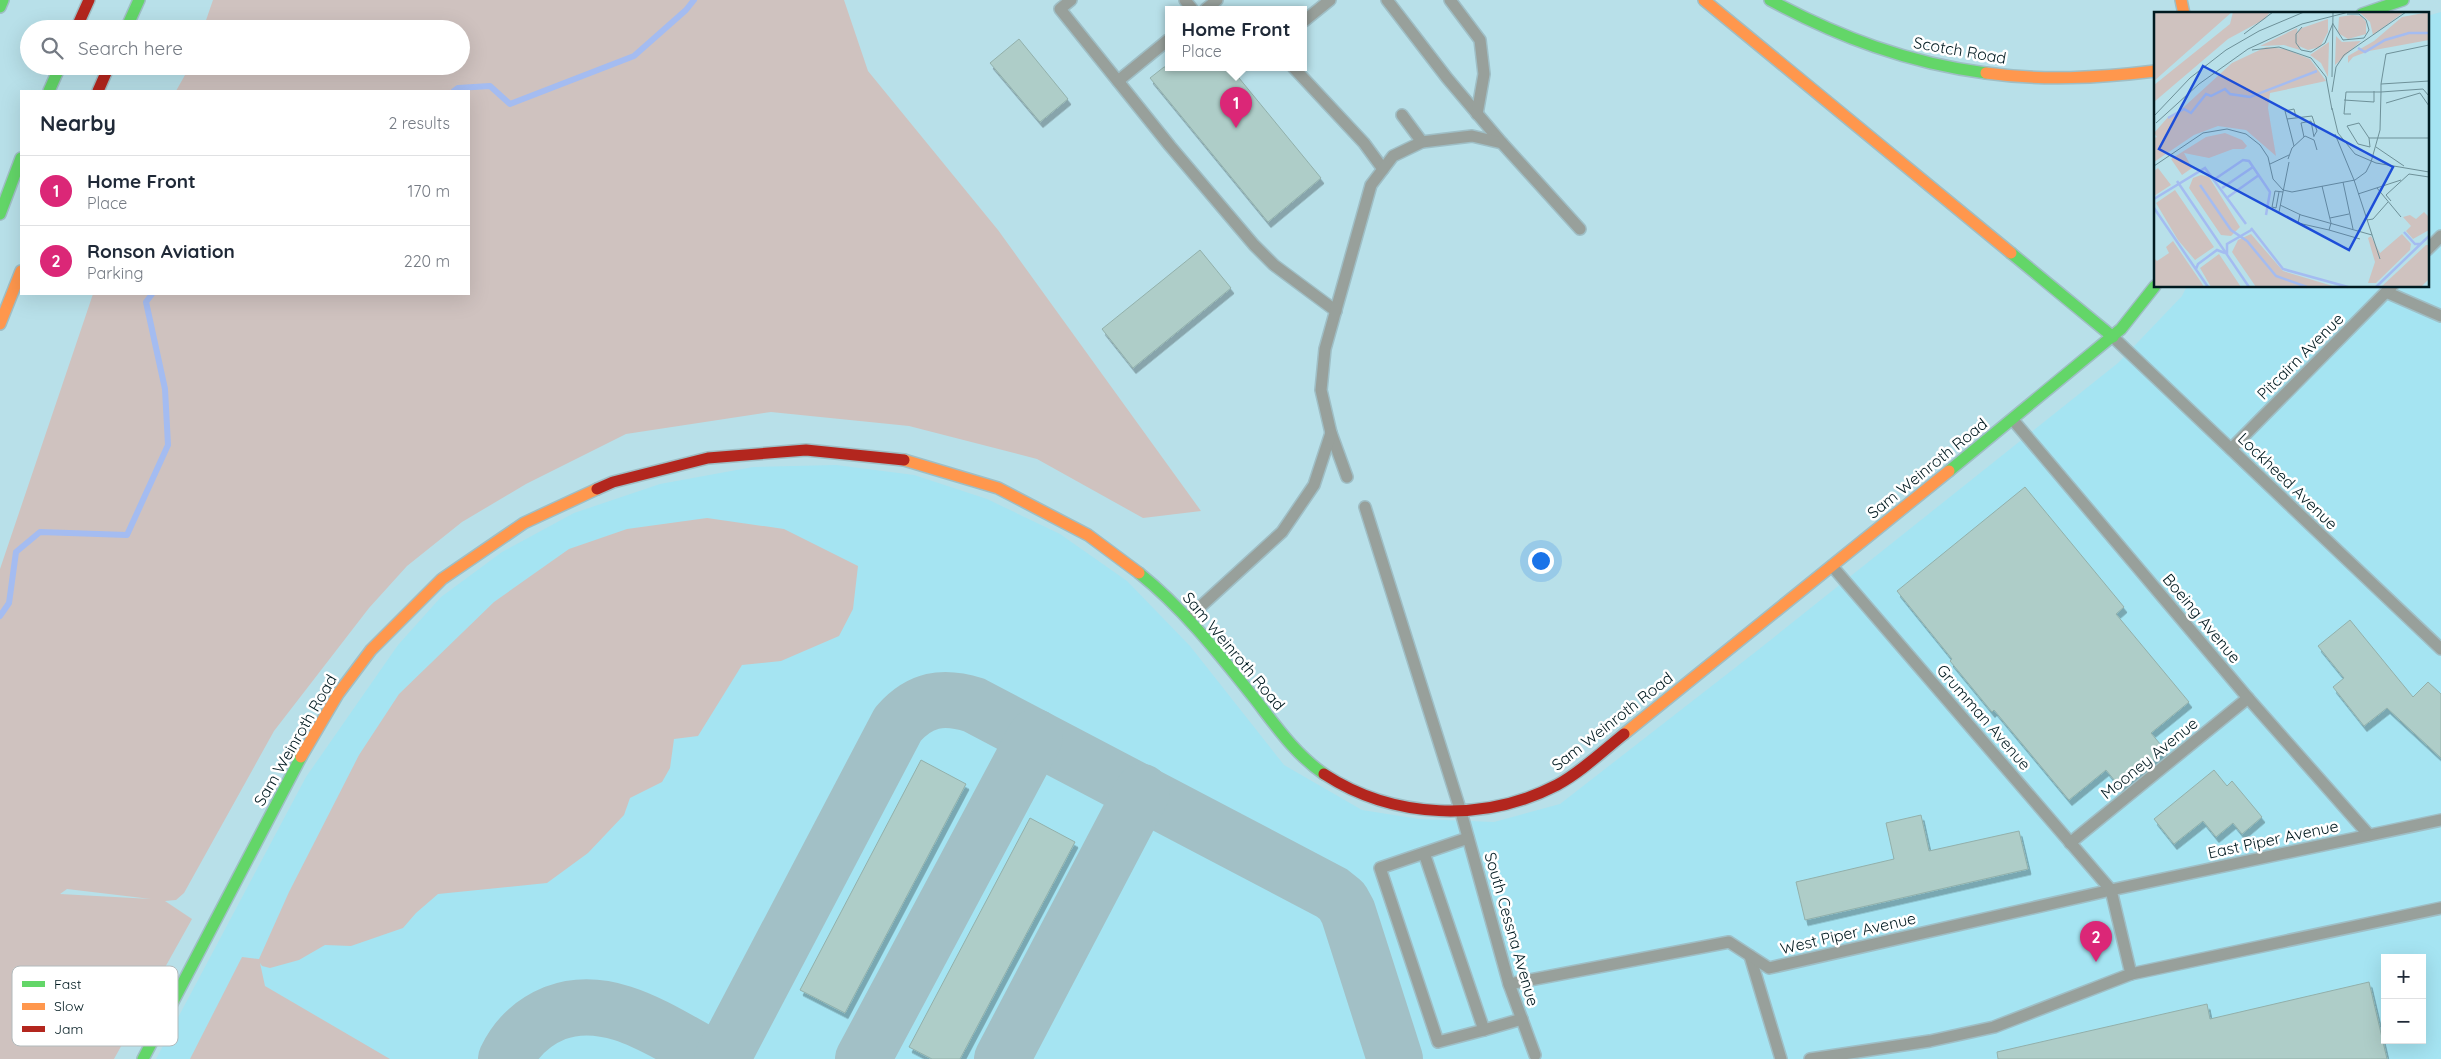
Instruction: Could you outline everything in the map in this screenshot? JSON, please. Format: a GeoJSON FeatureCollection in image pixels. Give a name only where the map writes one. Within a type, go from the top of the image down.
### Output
{"type":"FeatureCollection","features":[{"type":"Feature","properties":{"kind":"main road"},"geometry":{"type":"LineString","coordinates":[[0,7],[3,0]]}},
{"type":"Feature","properties":{"kind":"main road"},"geometry":{"type":"LineString","coordinates":[[80,20],[89,0]]}},
{"type":"Feature","properties":{"kind":"main road"},"geometry":{"type":"LineString","coordinates":[[130,20],[139,0]]}},
{"type":"Feature","properties":{"kind":"main road"},"geometry":{"type":"LineString","coordinates":[[1704,0],[1855,122],[2113,337]]}},
{"type":"Feature","properties":{"kind":"main road","name":"Scotch Road"},"geometry":{"type":"LineString","coordinates":[[1770,0],[1825,28],[1882,51],[1933,64],[1982,73],[2032,77],[2086,78],[2154,71]]}},
{"type":"Feature","properties":{"kind":"main road"},"geometry":{"type":"LineString","coordinates":[[2368,12],[2403,0]]}},
{"type":"Feature","properties":{"kind":"main road"},"geometry":{"type":"LineString","coordinates":[[49,90],[56,75]]}},
{"type":"Feature","properties":{"kind":"main road"},"geometry":{"type":"LineString","coordinates":[[98,90],[105,75]]}},
{"type":"Feature","properties":{"kind":"main road"},"geometry":{"type":"LineString","coordinates":[[0,214],[20,161]]}},
{"type":"Feature","properties":{"kind":"main road"},"geometry":{"type":"LineString","coordinates":[[0,324],[20,274]]}},
{"type":"Feature","properties":{"kind":"main road","name":"Sam Weinroth Road"},"geometry":{"type":"LineString","coordinates":[[178,991],[323,718],[353,673],[392,626],[440,580],[491,542],[567,499],[624,478],[680,462],[726,454],[785,450],[831,450],[887,457],[942,469],[986,484],[1038,506],[1086,534],[1132,566],[1188,618],[1300,756],[1359,795],[1432,811],[1461,812],[1511,802],[1558,785],[1612,744],[2113,337],[2146,300],[2154,288]]}},
{"type":"Feature","properties":{"kind":"main road","name":"Sam Weinroth Road"},"geometry":{"type":"LineString","coordinates":[[142,1059],[149,1046]]}},
{"type":"Feature","properties":{"kind":"lane"},"geometry":{"type":"LineString","coordinates":[[1071,0],[1060,9],[1254,245],[1274,265],[1336,311]]}},
{"type":"Feature","properties":{"kind":"lane"},"geometry":{"type":"LineString","coordinates":[[1307,19],[1330,0]]}},
{"type":"Feature","properties":{"kind":"lane"},"geometry":{"type":"LineString","coordinates":[[1387,0],[1477,114],[1580,229]]}},
{"type":"Feature","properties":{"kind":"lane"},"geometry":{"type":"LineString","coordinates":[[1450,0],[1475,32],[1482,46],[1484,74],[1477,114]]}},
{"type":"Feature","properties":{"kind":"lane"},"geometry":{"type":"LineString","coordinates":[[1118,81],[1165,42]]}},
{"type":"Feature","properties":{"kind":"lane"},"geometry":{"type":"LineString","coordinates":[[1297,71],[1364,144],[1383,169]]}},
{"type":"Feature","properties":{"kind":"lane"},"geometry":{"type":"LineString","coordinates":[[1402,115],[1422,142]]}},
{"type":"Feature","properties":{"kind":"lane"},"geometry":{"type":"LineString","coordinates":[[1348,477],[1331,433],[1321,390],[1325,349],[1371,185],[1393,156],[1422,142],[1472,136],[1502,143]]}},
{"type":"Feature","properties":{"kind":"lane"},"geometry":{"type":"LineString","coordinates":[[2428,249],[2441,236]]}},
{"type":"Feature","properties":{"kind":"lane"},"geometry":{"type":"LineString","coordinates":[[2389,289],[2441,316]]}},
{"type":"Feature","properties":{"kind":"lane","name":"Pitcairn Avenue"},"geometry":{"type":"LineString","coordinates":[[2231,449],[2389,289]]}},
{"type":"Feature","properties":{"kind":"lane","name":"Lockheed Avenue"},"geometry":{"type":"LineString","coordinates":[[2113,337],[2441,649]]}},
{"type":"Feature","properties":{"kind":"lane","name":"Boeing Avenue"},"geometry":{"type":"LineString","coordinates":[[2013,420],[2248,698],[2369,835]]}},
{"type":"Feature","properties":{"kind":"lane"},"geometry":{"type":"LineString","coordinates":[[1188,618],[1282,532],[1314,485],[1331,433]]}},
{"type":"Feature","properties":{"kind":"lane","name":"South Cessna Avenue"},"geometry":{"type":"LineString","coordinates":[[1365,507],[1461,812],[1509,984],[1535,1055]]}},
{"type":"Feature","properties":{"kind":"lane","name":"Grumman Avenue"},"geometry":{"type":"LineString","coordinates":[[1832,566],[2111,890]]}},
{"type":"Feature","properties":{"kind":"lane","name":"Mooney Avenue"},"geometry":{"type":"LineString","coordinates":[[2070,843],[2248,698]]}},
{"type":"Feature","properties":{"kind":"lane","name":"East Piper Avenue"},"geometry":{"type":"LineString","coordinates":[[2111,890],[2441,820]]}},
{"type":"Feature","properties":{"kind":"lane"},"geometry":{"type":"LineString","coordinates":[[1468,838],[1380,868],[1438,1042],[1522,1019]]}},
{"type":"Feature","properties":{"kind":"lane"},"geometry":{"type":"LineString","coordinates":[[1424,853],[1484,1030]]}},
{"type":"Feature","properties":{"kind":"lane"},"geometry":{"type":"LineString","coordinates":[[2111,890],[2131,974]]}},
{"type":"Feature","properties":{"kind":"lane","name":"West Piper Avenue"},"geometry":{"type":"LineString","coordinates":[[1509,984],[1730,942],[1769,968],[2111,890]]}},
{"type":"Feature","properties":{"kind":"lane"},"geometry":{"type":"LineString","coordinates":[[1810,1059],[1930,1041],[1994,1027],[2131,974],[2441,908]]}},
{"type":"Feature","properties":{"kind":"lane"},"geometry":{"type":"LineString","coordinates":[[1750,956],[1781,1059]]}},
{"type":"Feature","properties":{"kind":"shaded area"},"geometry":{"type":"Polygon","coordinates":[[[213,0],[844,0],[868,71],[998,230],[1201,511],[1143,518],[1037,459],[909,426],[771,412],[626,434],[526,484],[462,522],[407,566],[369,608],[274,731],[184,893],[176,900],[165,901],[192,919],[166,966],[12,966],[12,1046],[121,1046],[114,1059],[0,1059],[0,569],[93,295],[470,295],[470,90],[177,90],[185,75],[470,75],[470,20],[206,20],[213,0]],[[67,889],[60,894],[151,899],[67,889]]]}},
{"type":"Feature","properties":{"kind":"shaded area"},"geometry":{"type":"Polygon","coordinates":[[[2441,12],[2441,1059],[156,1059],[163,1046],[178,1046],[178,1018],[306,777],[398,645],[441,597],[502,552],[574,513],[660,484],[753,467],[836,465],[914,475],[987,499],[1060,534],[1127,581],[1190,646],[1284,765],[1362,810],[1419,819],[1494,822],[1560,804],[1758,650],[2118,363],[2182,296],[2186,288],[2428,288],[2428,16],[2441,12]]]}},
{"type":"Feature","properties":{"kind":"shaded area"},"geometry":{"type":"Polygon","coordinates":[[[707,518],[784,529],[858,566],[853,609],[839,636],[781,661],[742,665],[698,736],[674,739],[670,768],[662,782],[630,798],[624,815],[588,853],[547,883],[438,894],[416,913],[403,928],[351,946],[325,945],[299,960],[270,968],[262,966],[260,963],[265,986],[390,1059],[190,1059],[242,957],[259,959],[289,892],[359,755],[399,694],[494,602],[569,549],[627,529],[707,518]]]}},
{"type":"Feature","properties":{"kind":"building"},"geometry":{"type":"Polygon","coordinates":[[[1019,39],[1068,99],[1040,122],[990,63],[1019,39]]]}},
{"type":"Feature","properties":{"kind":"building"},"geometry":{"type":"Polygon","coordinates":[[[1164,67],[1165,71],[1233,71],[1321,178],[1268,222],[1150,78],[1164,67]]]}},
{"type":"Feature","properties":{"kind":"building"},"geometry":{"type":"Polygon","coordinates":[[[1200,250],[1231,288],[1133,368],[1102,329],[1200,250]]]}},
{"type":"Feature","properties":{"kind":"building"},"geometry":{"type":"Polygon","coordinates":[[[2025,487],[2124,607],[2116,614],[2189,702],[2151,733],[2165,750],[2120,787],[2106,770],[2069,800],[1994,710],[1992,712],[1950,661],[1952,659],[1897,591],[2025,487]]]}},
{"type":"Feature","properties":{"kind":"building"},"geometry":{"type":"Polygon","coordinates":[[[2350,620],[2413,697],[2428,682],[2441,694],[2441,758],[2387,708],[2364,726],[2333,687],[2344,678],[2318,646],[2350,620]]]}},
{"type":"Feature","properties":{"kind":"building"},"geometry":{"type":"Polygon","coordinates":[[[921,760],[966,784],[845,1013],[800,990],[921,760]]]}},
{"type":"Feature","properties":{"kind":"building"},"geometry":{"type":"Polygon","coordinates":[[[2214,770],[2227,786],[2232,781],[2262,817],[2242,834],[2233,823],[2216,837],[2203,821],[2174,844],[2154,819],[2214,770]]]}},
{"type":"Feature","properties":{"kind":"building"},"geometry":{"type":"Polygon","coordinates":[[[1921,815],[1929,851],[2019,831],[2028,869],[1805,920],[1796,882],[1894,859],[1886,823],[1921,815]]]}},
{"type":"Feature","properties":{"kind":"building"},"geometry":{"type":"Polygon","coordinates":[[[1030,818],[1075,842],[960,1059],[932,1059],[909,1047],[1030,818]]]}},
{"type":"Feature","properties":{"kind":"building"},"geometry":{"type":"Polygon","coordinates":[[[2369,982],[2381,1033],[2381,1044],[2383,1044],[2387,1059],[1998,1059],[1997,1052],[2207,1004],[2210,1019],[2369,982]]]}},
{"type":"Feature","properties":{"kind":"waterway"},"geometry":{"type":"LineString","coordinates":[[455,90],[458,88],[490,86],[510,104],[634,56],[686,10],[694,0]]}},
{"type":"Feature","properties":{"kind":"waterway"},"geometry":{"type":"LineString","coordinates":[[0,616],[9,603],[16,552],[40,532],[127,535],[168,445],[165,389],[146,302],[151,295]]}},
{"type":"Feature","properties":{"kind":"taxiway"},"geometry":{"type":"LineString","coordinates":[[722,1059],[898,724],[915,709],[924,704],[942,700],[952,700],[974,705],[1332,893],[1342,901],[1348,912],[1395,1059]]}},
{"type":"Feature","properties":{"kind":"taxiway"},"geometry":{"type":"LineString","coordinates":[[863,1059],[1035,737]]}},
{"type":"Feature","properties":{"kind":"taxiway"},"geometry":{"type":"LineString","coordinates":[[1002,1059],[1142,792]]}},
{"type":"Feature","properties":{"kind":"taxiway"},"geometry":{"type":"LineString","coordinates":[[506,1059],[515,1044],[532,1026],[555,1013],[576,1008],[597,1008],[637,1019],[714,1059]]}},
{"type":"Feature","properties":{"kind":"traffic: fast"},"geometry":{"type":"LineString","coordinates":[[0,7],[3,0]]}},
{"type":"Feature","properties":{"kind":"traffic: fast"},"geometry":{"type":"LineString","coordinates":[[130,20],[139,0]]}},
{"type":"Feature","properties":{"kind":"traffic: fast"},"geometry":{"type":"LineString","coordinates":[[1770,0],[1822,26],[1875,47],[1929,63],[1986,73]]}},
{"type":"Feature","properties":{"kind":"traffic: fast"},"geometry":{"type":"LineString","coordinates":[[2368,12],[2403,0]]}},
{"type":"Feature","properties":{"kind":"traffic: fast"},"geometry":{"type":"LineString","coordinates":[[49,90],[56,75]]}},
{"type":"Feature","properties":{"kind":"traffic: fast"},"geometry":{"type":"LineString","coordinates":[[0,214],[20,161]]}},
{"type":"Feature","properties":{"kind":"traffic: fast"},"geometry":{"type":"LineString","coordinates":[[2011,253],[2113,337]]}},
{"type":"Feature","properties":{"kind":"traffic: fast"},"geometry":{"type":"LineString","coordinates":[[1949,471],[2121,329],[2154,287]]}},
{"type":"Feature","properties":{"kind":"traffic: fast"},"geometry":{"type":"LineString","coordinates":[[1139,573],[1186,617],[1228,665],[1286,739],[1304,758],[1324,774]]}},
{"type":"Feature","properties":{"kind":"traffic: fast"},"geometry":{"type":"LineString","coordinates":[[178,992],[301,757]]}},
{"type":"Feature","properties":{"kind":"traffic: fast"},"geometry":{"type":"LineString","coordinates":[[143,1059],[150,1046]]}},
{"type":"Feature","properties":{"kind":"traffic: slow"},"geometry":{"type":"LineString","coordinates":[[1704,0],[2011,253]]}},
{"type":"Feature","properties":{"kind":"traffic: slow"},"geometry":{"type":"LineString","coordinates":[[2181,0],[2184,12]]}},
{"type":"Feature","properties":{"kind":"traffic: slow"},"geometry":{"type":"LineString","coordinates":[[1986,73],[2070,78],[2154,71]]}},
{"type":"Feature","properties":{"kind":"traffic: slow"},"geometry":{"type":"LineString","coordinates":[[0,324],[20,274]]}},
{"type":"Feature","properties":{"kind":"traffic: slow"},"geometry":{"type":"LineString","coordinates":[[904,460],[998,488],[1088,535],[1139,573]]}},
{"type":"Feature","properties":{"kind":"traffic: slow"},"geometry":{"type":"LineString","coordinates":[[1624,734],[1949,471]]}},
{"type":"Feature","properties":{"kind":"traffic: slow"},"geometry":{"type":"LineString","coordinates":[[301,757],[338,694],[371,650],[442,579],[524,523],[597,489]]}},
{"type":"Feature","properties":{"kind":"traffic: jam"},"geometry":{"type":"LineString","coordinates":[[80,20],[89,0]]}},
{"type":"Feature","properties":{"kind":"traffic: jam"},"geometry":{"type":"LineString","coordinates":[[98,90],[105,75]]}},
{"type":"Feature","properties":{"kind":"traffic: jam"},"geometry":{"type":"LineString","coordinates":[[597,489],[613,482],[708,458],[806,450],[904,460]]}},
{"type":"Feature","properties":{"kind":"traffic: jam"},"geometry":{"type":"LineString","coordinates":[[1324,774],[1351,789],[1379,800],[1409,807],[1439,811],[1500,806],[1529,797],[1566,780],[1624,734]]}},
{"type":"Feature","properties":{"kind":"place","name":"Home Front"},"geometry":{"type":"Point","coordinates":[1236,128]}},
{"type":"Feature","properties":{"kind":"place","name":"Ronson Aviation"},"geometry":{"type":"Point","coordinates":[2096,962]}}]}
